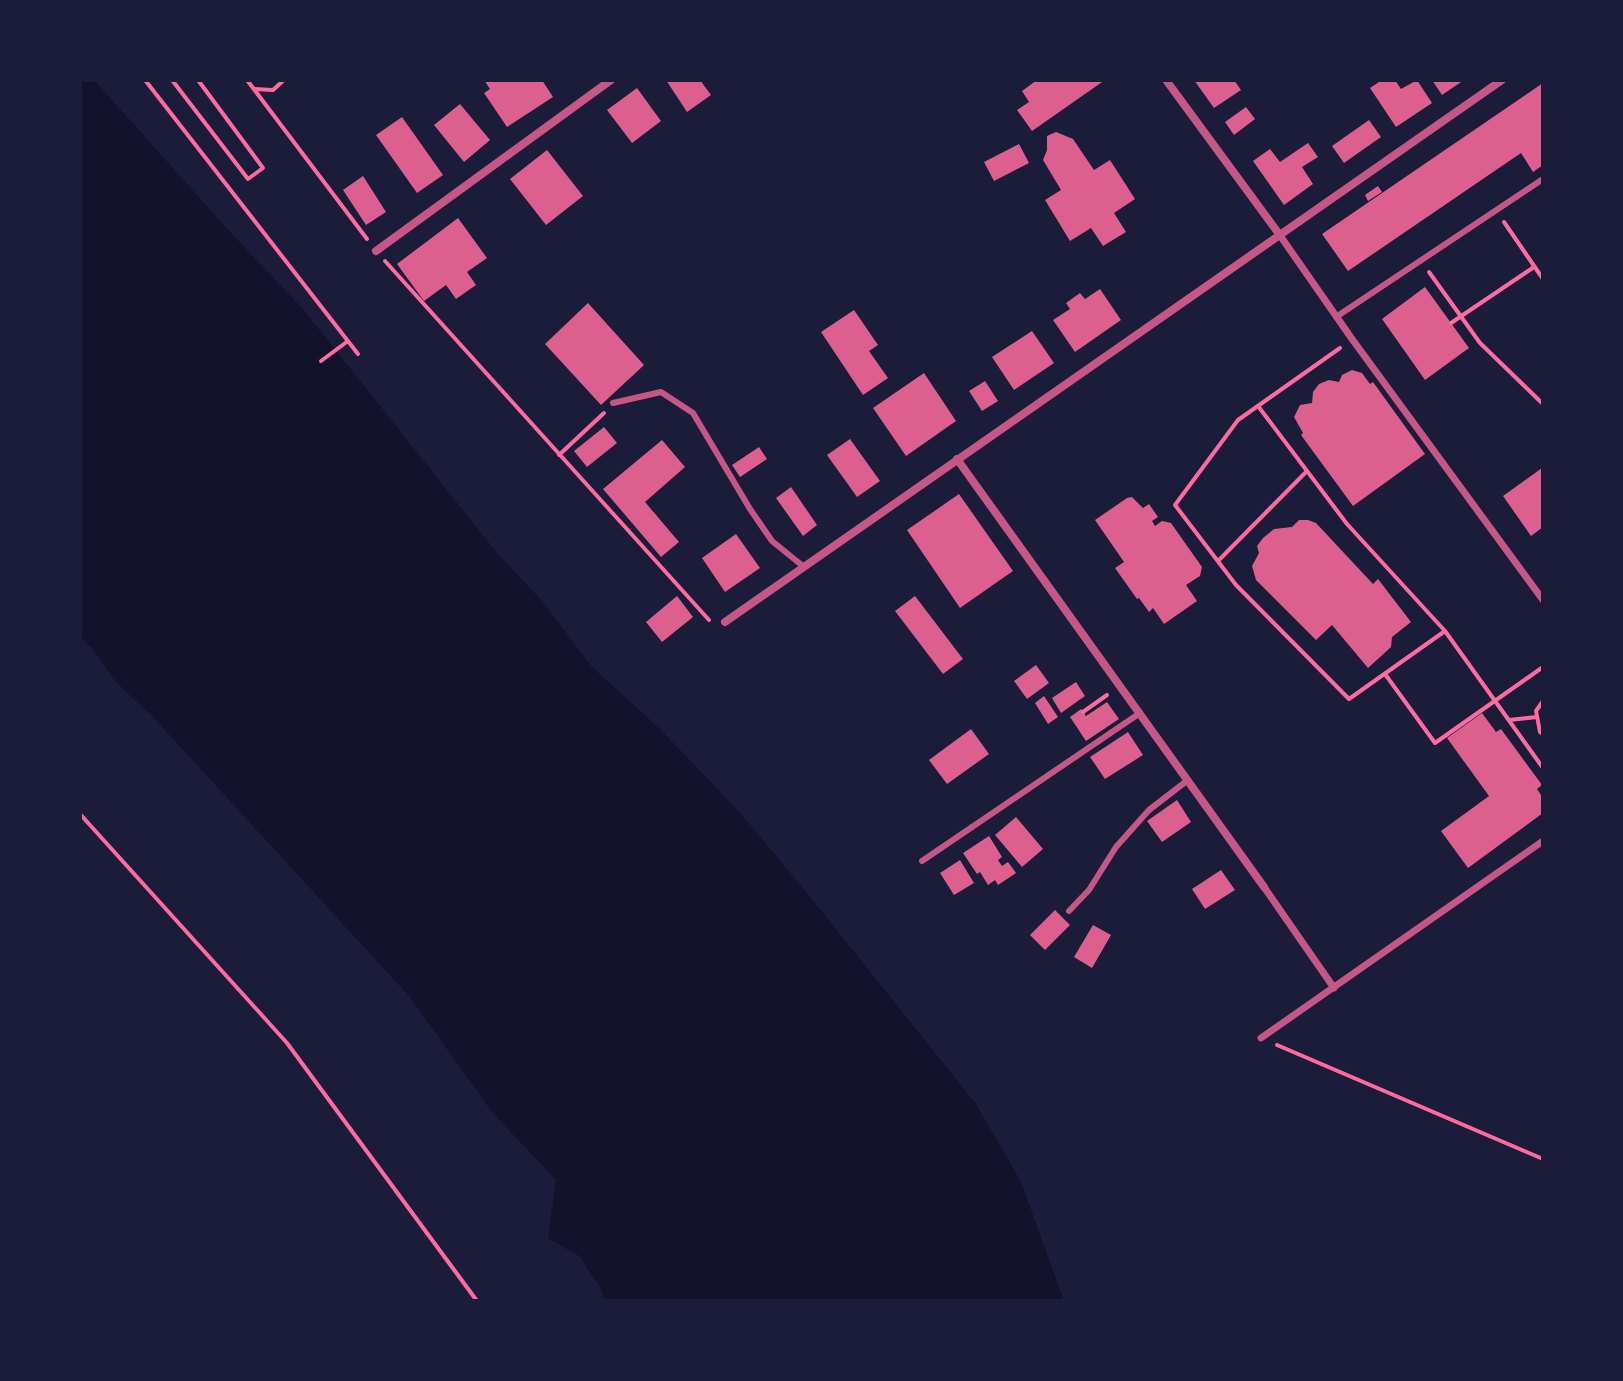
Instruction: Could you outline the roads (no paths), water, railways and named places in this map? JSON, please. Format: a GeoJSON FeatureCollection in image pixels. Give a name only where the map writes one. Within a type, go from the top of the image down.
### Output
{"type":"FeatureCollection","features":[{"type":"Feature","properties":{"kind":"street"},"geometry":{"type":"LineString","coordinates":[[376,251],[611,80]]}},
{"type":"Feature","properties":{"kind":"street"},"geometry":{"type":"LineString","coordinates":[[1166,80],[1543,600]]}},
{"type":"Feature","properties":{"kind":"street"},"geometry":{"type":"LineString","coordinates":[[725,622],[1502,80]]}},
{"type":"Feature","properties":{"kind":"street"},"geometry":{"type":"LineString","coordinates":[[957,459],[1334,988]]}},
{"type":"Feature","properties":{"kind":"street"},"geometry":{"type":"LineString","coordinates":[[1261,1038],[1543,841]]}},
{"type":"Feature","properties":{"kind":"lane"},"geometry":{"type":"LineString","coordinates":[[1336,317],[1543,179]]}},
{"type":"Feature","properties":{"kind":"lane"},"geometry":{"type":"LineString","coordinates":[[613,403],[661,392],[693,413],[734,484],[772,541],[804,567]]}},
{"type":"Feature","properties":{"kind":"lane"},"geometry":{"type":"LineString","coordinates":[[922,861],[1140,713]]}},
{"type":"Feature","properties":{"kind":"lane"},"geometry":{"type":"LineString","coordinates":[[1069,911],[1089,890],[1116,847],[1149,810],[1188,780]]}}]}
